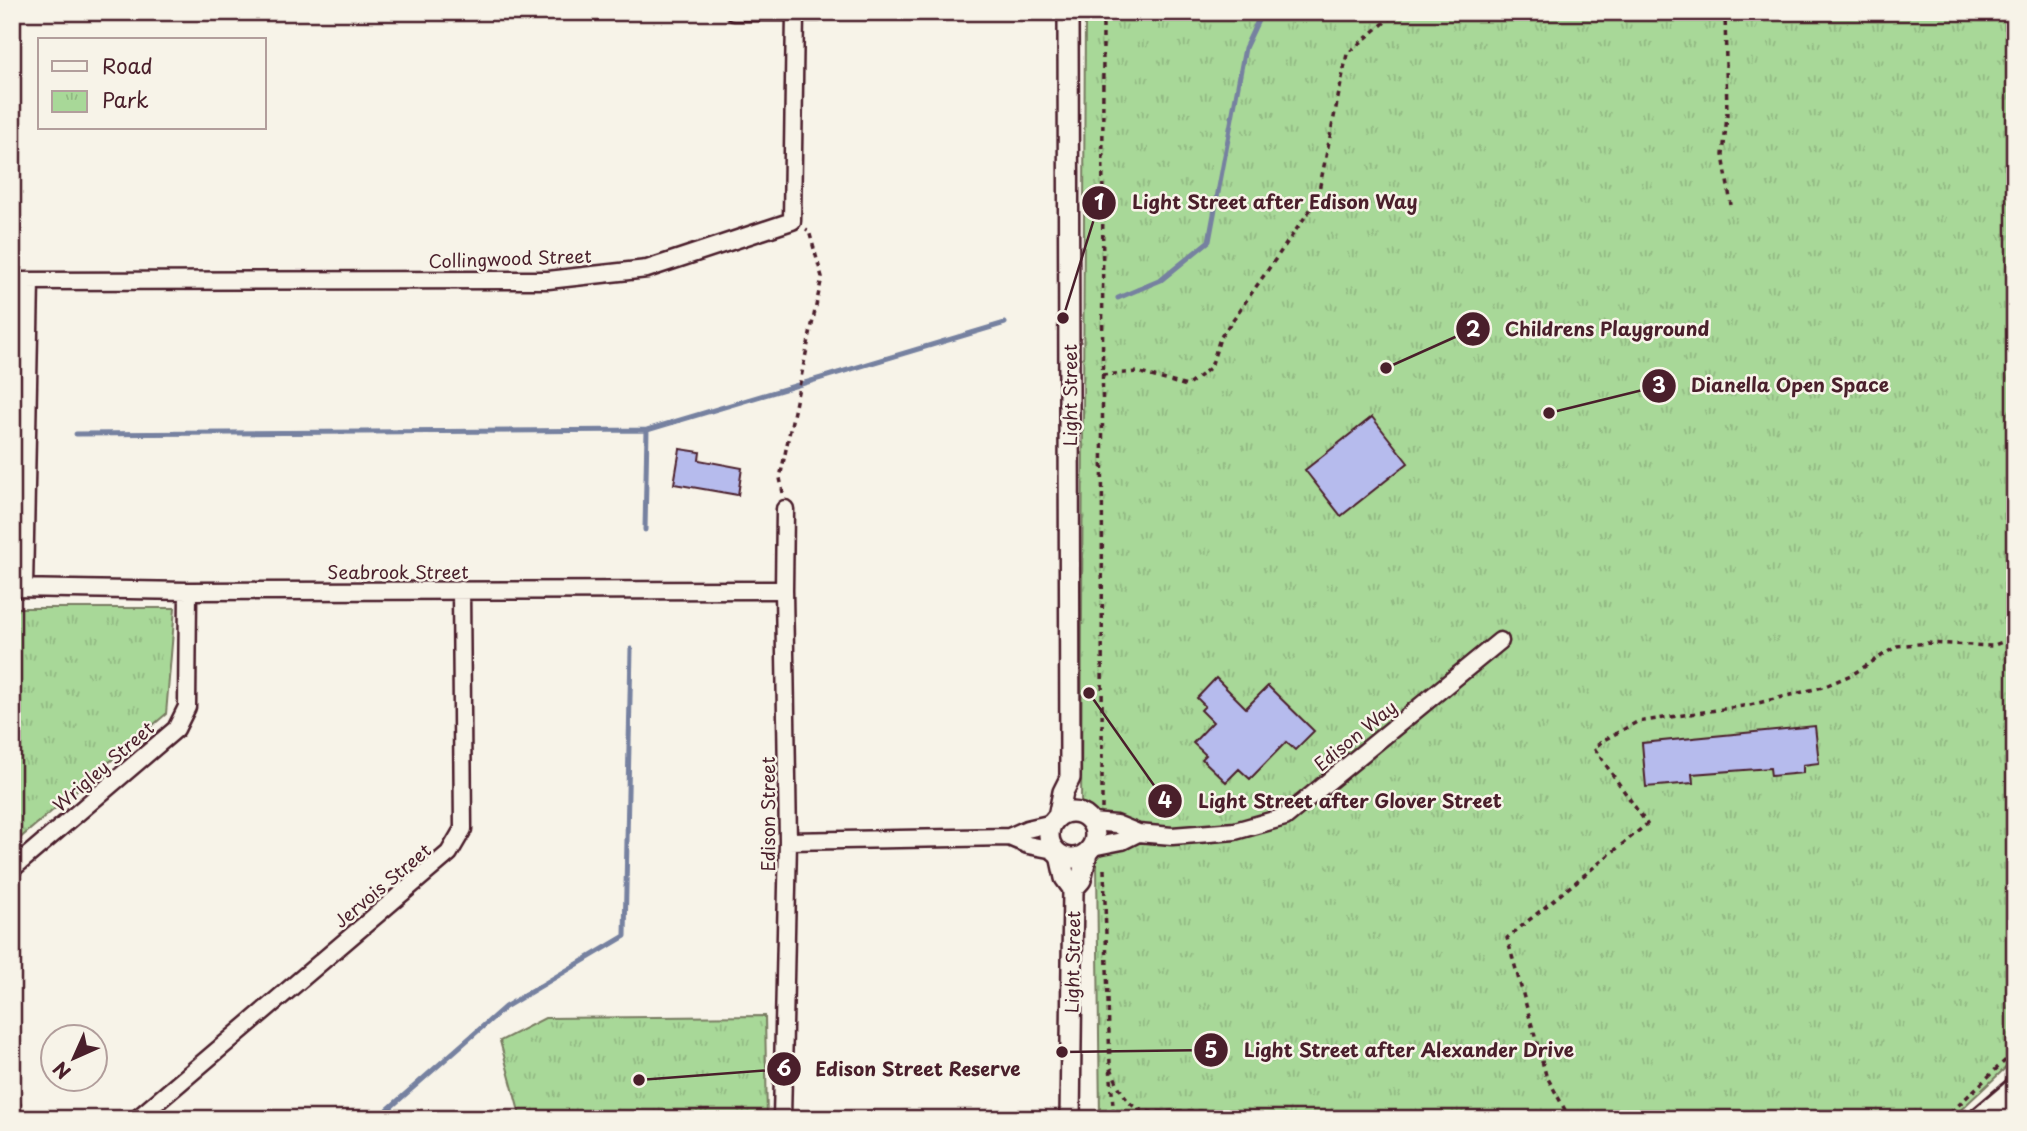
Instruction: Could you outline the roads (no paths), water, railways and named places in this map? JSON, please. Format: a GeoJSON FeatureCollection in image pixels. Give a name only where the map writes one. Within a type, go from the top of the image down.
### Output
{"type":"FeatureCollection","features":[{"type":"Feature","properties":{"kind":"main road"},"geometry":{"type":"LineString","coordinates":[[1982,1119],[2015,1091]]}},
{"type":"Feature","properties":{"kind":"street"},"geometry":{"type":"LineString","coordinates":[[734,12],[819,12]]}},
{"type":"Feature","properties":{"kind":"street","name":"Light Street"},"geometry":{"type":"LineString","coordinates":[[1069,12],[1070,778],[1091,820]]}},
{"type":"Feature","properties":{"kind":"street","name":"Collingwood Street"},"geometry":{"type":"LineString","coordinates":[[12,281],[548,280],[647,269],[792,221],[795,13]]}},
{"type":"Feature","properties":{"kind":"street"},"geometry":{"type":"LineString","coordinates":[[18,588],[30,281]]}},
{"type":"Feature","properties":{"kind":"street","name":"Edison Street"},"geometry":{"type":"LineString","coordinates":[[782,1119],[788,841],[783,590],[785,509]]}},
{"type":"Feature","properties":{"kind":"street","name":"Seabrook Street"},"geometry":{"type":"LineString","coordinates":[[18,588],[188,591],[783,590]]}},
{"type":"Feature","properties":{"kind":"street","name":"Jervois Street"},"geometry":{"type":"LineString","coordinates":[[136,1119],[449,853],[463,829],[461,590]]}},
{"type":"Feature","properties":{"kind":"street","name":"Wrigley Street"},"geometry":{"type":"LineString","coordinates":[[12,869],[176,729],[187,707],[188,591]]}},
{"type":"Feature","properties":{"kind":"street","name":"Edison Way"},"geometry":{"type":"LineString","coordinates":[[1091,820],[1116,824],[1138,833],[1172,836],[1235,831],[1285,817],[1500,641]]}},
{"type":"Feature","properties":{"kind":"street","name":"Light Street"},"geometry":{"type":"LineString","coordinates":[[1055,820],[1070,778]]}},
{"type":"Feature","properties":{"kind":"street"},"geometry":{"type":"LineString","coordinates":[[788,841],[1009,837],[1072,812],[1091,820],[1095,832],[1094,848],[1075,859],[1009,837]]}},
{"type":"Feature","properties":{"kind":"street"},"geometry":{"type":"LineString","coordinates":[[1055,820],[1049,836],[1057,853]]}},
{"type":"Feature","properties":{"kind":"street","name":"Edison Way"},"geometry":{"type":"LineString","coordinates":[[1094,848],[1122,841],[1138,833]]}},
{"type":"Feature","properties":{"kind":"street","name":"Light Street"},"geometry":{"type":"LineString","coordinates":[[1073,889],[1081,880],[1094,848]]}},
{"type":"Feature","properties":{"kind":"street","name":"Light Street"},"geometry":{"type":"LineString","coordinates":[[1057,853],[1065,878],[1073,889],[1070,1119]]}},
{"type":"Feature","properties":{"kind":"waterway"},"geometry":{"type":"LineString","coordinates":[[1118,298],[1161,280],[1209,241],[1245,48],[1262,12]]}},
{"type":"Feature","properties":{"kind":"waterway"},"geometry":{"type":"LineString","coordinates":[[76,434],[647,430],[1005,323]]}},
{"type":"Feature","properties":{"kind":"waterway"},"geometry":{"type":"LineString","coordinates":[[645,530],[647,430]]}},
{"type":"Feature","properties":{"kind":"waterway"},"geometry":{"type":"LineString","coordinates":[[377,1119],[505,1007],[625,936],[631,649]]}},
{"type":"Feature","properties":{"kind":"place","name":"Light Street after Edison Way"},"geometry":{"type":"Point","coordinates":[1063,318]}},
{"type":"Feature","properties":{"kind":"place","name":"Childrens Playground"},"geometry":{"type":"Point","coordinates":[1386,368]}},
{"type":"Feature","properties":{"kind":"place","name":"Dianella Open Space"},"geometry":{"type":"Point","coordinates":[1549,413]}},
{"type":"Feature","properties":{"kind":"place","name":"Light Street after Glover Street"},"geometry":{"type":"Point","coordinates":[1089,693]}},
{"type":"Feature","properties":{"kind":"place","name":"Light Street after Alexander Drive"},"geometry":{"type":"Point","coordinates":[1062,1052]}},
{"type":"Feature","properties":{"kind":"place","name":"Edison Street Reserve"},"geometry":{"type":"Point","coordinates":[639,1080]}}]}
